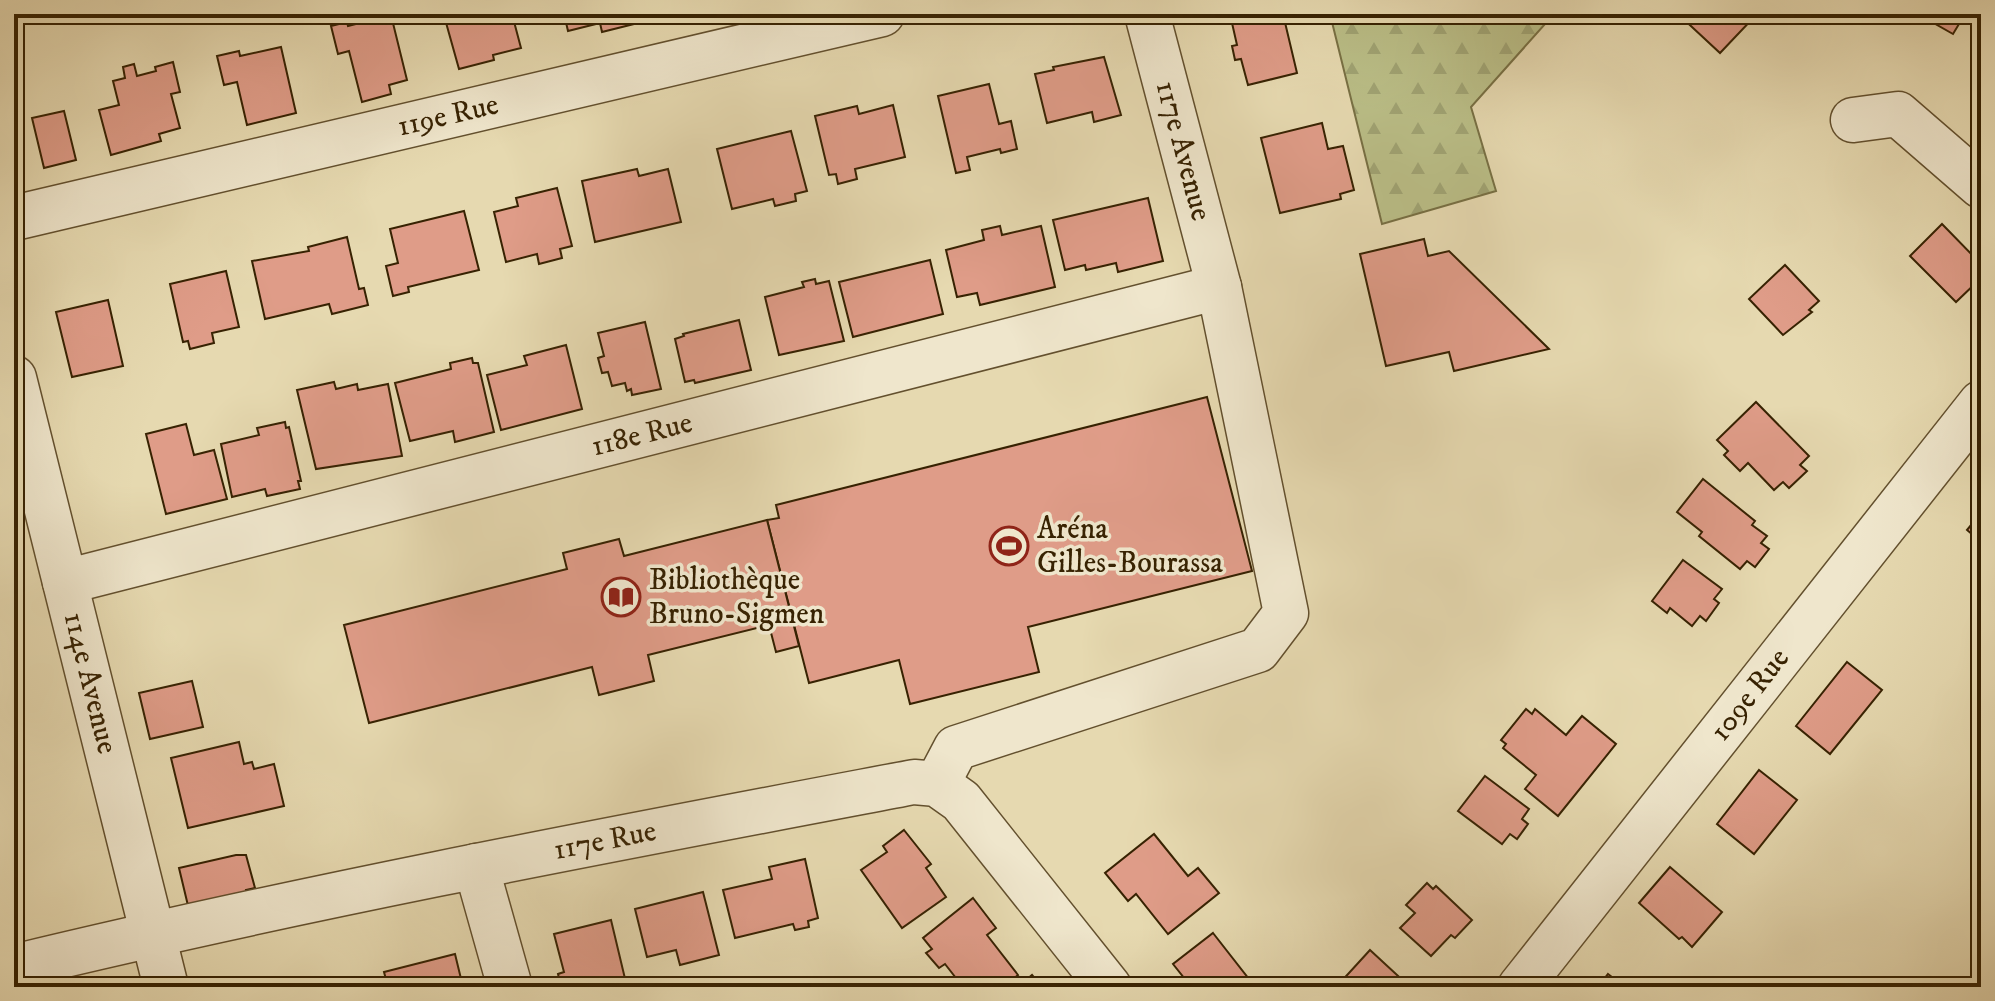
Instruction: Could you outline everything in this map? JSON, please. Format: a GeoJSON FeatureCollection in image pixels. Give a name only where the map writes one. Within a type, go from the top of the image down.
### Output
{"type":"FeatureCollection","features":[{"type":"Feature","properties":{"kind":"street","name":"119e Rue"},"geometry":{"type":"LineString","coordinates":[[14,218],[882,14]]}},
{"type":"Feature","properties":{"kind":"street","name":"117e Avenue"},"geometry":{"type":"LineString","coordinates":[[937,784],[956,748],[1258,650],[1286,613],[1219,287],[1147,14]]}},
{"type":"Feature","properties":{"kind":"street"},"geometry":{"type":"LineString","coordinates":[[1853,120],[1898,114],[1981,186]]}},
{"type":"Feature","properties":{"kind":"street","name":"118e Rue"},"geometry":{"type":"LineString","coordinates":[[65,582],[1219,287]]}},
{"type":"Feature","properties":{"kind":"street","name":"114e Avenue"},"geometry":{"type":"LineString","coordinates":[[14,378],[166,987]]}},
{"type":"Feature","properties":{"kind":"street","name":"109e Rue"},"geometry":{"type":"LineString","coordinates":[[1520,987],[1981,403]]}},
{"type":"Feature","properties":{"kind":"street","name":"117e Rue"},"geometry":{"type":"LineString","coordinates":[[14,967],[153,934],[476,866],[914,782],[937,784]]}},
{"type":"Feature","properties":{"kind":"street"},"geometry":{"type":"LineString","coordinates":[[937,784],[961,801],[1109,987]]}},
{"type":"Feature","properties":{"kind":"street"},"geometry":{"type":"LineString","coordinates":[[476,866],[510,987]]}},
{"type":"Feature","properties":{"kind":"green space"},"geometry":{"type":"Polygon","coordinates":[[[1330,14],[1554,14],[1471,107],[1496,191],[1382,224],[1330,14]]]}},
{"type":"Feature","properties":{"kind":"building"},"geometry":{"type":"Polygon","coordinates":[[[454,14],[512,14],[521,48],[493,55],[494,60],[459,69],[445,19],[455,17],[454,14]]]}},
{"type":"Feature","properties":{"kind":"building"},"geometry":{"type":"Polygon","coordinates":[[[564,14],[635,14],[638,23],[602,32],[600,23],[568,31],[564,14]]]}},
{"type":"Feature","properties":{"kind":"building"},"geometry":{"type":"Polygon","coordinates":[[[1269,14],[1283,14],[1297,73],[1248,85],[1241,59],[1235,60],[1232,46],[1237,45],[1232,23],[1269,14]]]}},
{"type":"Feature","properties":{"kind":"building"},"geometry":{"type":"Polygon","coordinates":[[[1678,14],[1757,14],[1720,53],[1678,14]]]}},
{"type":"Feature","properties":{"kind":"building"},"geometry":{"type":"Polygon","coordinates":[[[1927,14],[1965,14],[1953,34],[1925,18],[1927,14]]]}},
{"type":"Feature","properties":{"kind":"building"},"geometry":{"type":"Polygon","coordinates":[[[391,15],[407,80],[389,85],[391,94],[362,102],[349,51],[338,54],[331,26],[347,22],[348,26],[391,15]]]}},
{"type":"Feature","properties":{"kind":"building"},"geometry":{"type":"Polygon","coordinates":[[[281,47],[296,113],[247,125],[237,82],[224,85],[217,56],[239,51],[240,56],[281,47]]]}},
{"type":"Feature","properties":{"kind":"building"},"geometry":{"type":"Polygon","coordinates":[[[1104,57],[1121,115],[1094,122],[1092,112],[1047,123],[1035,74],[1054,70],[1053,67],[1104,57]]]}},
{"type":"Feature","properties":{"kind":"building"},"geometry":{"type":"Polygon","coordinates":[[[173,62],[180,92],[171,94],[180,128],[159,134],[161,141],[111,155],[99,110],[119,105],[113,81],[125,78],[123,67],[134,64],[137,76],[173,62]]]}},
{"type":"Feature","properties":{"kind":"building"},"geometry":{"type":"Polygon","coordinates":[[[989,84],[999,124],[1011,121],[1017,149],[1001,153],[1000,149],[967,157],[970,170],[956,173],[938,96],[989,84]]]}},
{"type":"Feature","properties":{"kind":"building"},"geometry":{"type":"Polygon","coordinates":[[[893,105],[905,157],[855,169],[857,179],[838,184],[836,174],[829,175],[815,116],[857,106],[859,114],[893,105]]]}},
{"type":"Feature","properties":{"kind":"building"},"geometry":{"type":"Polygon","coordinates":[[[64,111],[76,160],[44,168],[32,118],[64,111]]]}},
{"type":"Feature","properties":{"kind":"building"},"geometry":{"type":"Polygon","coordinates":[[[1322,123],[1328,149],[1343,146],[1354,190],[1340,194],[1341,199],[1280,213],[1261,138],[1322,123]]]}},
{"type":"Feature","properties":{"kind":"building"},"geometry":{"type":"Polygon","coordinates":[[[791,131],[807,191],[795,194],[796,201],[775,206],[773,199],[732,209],[717,149],[791,131]]]}},
{"type":"Feature","properties":{"kind":"building"},"geometry":{"type":"Polygon","coordinates":[[[637,169],[639,176],[668,169],[681,222],[595,242],[582,181],[637,169]]]}},
{"type":"Feature","properties":{"kind":"building"},"geometry":{"type":"Polygon","coordinates":[[[557,188],[572,246],[560,249],[562,258],[539,264],[537,254],[506,262],[494,212],[518,206],[516,198],[557,188]]]}},
{"type":"Feature","properties":{"kind":"building"},"geometry":{"type":"Polygon","coordinates":[[[1148,198],[1163,261],[1118,272],[1116,263],[1086,270],[1085,265],[1065,270],[1053,220],[1148,198]]]}},
{"type":"Feature","properties":{"kind":"building"},"geometry":{"type":"Polygon","coordinates":[[[464,211],[479,270],[408,287],[409,292],[393,296],[386,266],[398,263],[390,229],[464,211]]]}},
{"type":"Feature","properties":{"kind":"building"},"geometry":{"type":"Polygon","coordinates":[[[1942,224],[1981,264],[1981,278],[1956,302],[1910,256],[1942,224]]]}},
{"type":"Feature","properties":{"kind":"building"},"geometry":{"type":"Polygon","coordinates":[[[1000,226],[1002,235],[1041,226],[1055,287],[980,305],[977,293],[957,297],[946,250],[984,240],[982,230],[1000,226]]]}},
{"type":"Feature","properties":{"kind":"building"},"geometry":{"type":"Polygon","coordinates":[[[347,237],[359,289],[364,288],[368,305],[332,314],[329,304],[265,319],[252,261],[309,251],[308,247],[347,237]]]}},
{"type":"Feature","properties":{"kind":"building"},"geometry":{"type":"Polygon","coordinates":[[[1424,239],[1428,256],[1449,251],[1549,349],[1454,371],[1449,352],[1386,366],[1360,254],[1424,239]]]}},
{"type":"Feature","properties":{"kind":"building"},"geometry":{"type":"Polygon","coordinates":[[[930,260],[943,314],[853,337],[839,282],[930,260]]]}},
{"type":"Feature","properties":{"kind":"building"},"geometry":{"type":"Polygon","coordinates":[[[1785,265],[1819,301],[1809,310],[1812,312],[1783,335],[1749,299],[1785,265]]]}},
{"type":"Feature","properties":{"kind":"building"},"geometry":{"type":"Polygon","coordinates":[[[226,271],[239,327],[212,333],[214,343],[190,349],[188,341],[183,342],[170,284],[226,271]]]}},
{"type":"Feature","properties":{"kind":"building"},"geometry":{"type":"Polygon","coordinates":[[[815,279],[816,284],[829,281],[844,341],[779,355],[765,297],[804,287],[802,282],[815,279]]]}},
{"type":"Feature","properties":{"kind":"building"},"geometry":{"type":"Polygon","coordinates":[[[108,300],[123,366],[72,377],[56,312],[108,300]]]}},
{"type":"Feature","properties":{"kind":"building"},"geometry":{"type":"Polygon","coordinates":[[[739,320],[751,370],[695,383],[694,380],[685,382],[675,339],[683,334],[739,320]]]}},
{"type":"Feature","properties":{"kind":"building"},"geometry":{"type":"Polygon","coordinates":[[[645,322],[661,389],[632,395],[625,383],[612,386],[608,372],[602,373],[598,358],[604,356],[598,333],[645,322]]]}},
{"type":"Feature","properties":{"kind":"building"},"geometry":{"type":"Polygon","coordinates":[[[566,345],[582,409],[501,430],[487,375],[527,365],[524,356],[566,345]]]}},
{"type":"Feature","properties":{"kind":"building"},"geometry":{"type":"Polygon","coordinates":[[[472,358],[473,363],[478,363],[494,432],[455,442],[453,431],[410,441],[395,383],[451,369],[450,363],[472,358]]]}},
{"type":"Feature","properties":{"kind":"building"},"geometry":{"type":"Polygon","coordinates":[[[334,382],[336,389],[357,384],[358,390],[388,384],[402,456],[316,469],[297,390],[334,382]]]}},
{"type":"Feature","properties":{"kind":"building","name":"Aréna Gilles-Bourassa"},"geometry":{"type":"Polygon","coordinates":[[[1207,397],[1252,571],[1028,627],[1039,672],[910,704],[899,660],[809,683],[767,520],[779,518],[776,505],[1207,397]]]}},
{"type":"Feature","properties":{"kind":"building"},"geometry":{"type":"Polygon","coordinates":[[[1756,402],[1809,456],[1800,465],[1807,471],[1789,488],[1783,482],[1774,490],[1748,463],[1740,471],[1724,455],[1728,451],[1717,440],[1756,402]]]}},
{"type":"Feature","properties":{"kind":"building"},"geometry":{"type":"Polygon","coordinates":[[[285,422],[286,428],[289,427],[300,489],[267,496],[265,489],[232,497],[221,444],[259,435],[257,428],[285,422]]]}},
{"type":"Feature","properties":{"kind":"building"},"geometry":{"type":"Polygon","coordinates":[[[186,424],[194,455],[214,450],[227,499],[166,514],[146,434],[186,424]]]}},
{"type":"Feature","properties":{"kind":"building"},"geometry":{"type":"Polygon","coordinates":[[[1703,479],[1755,521],[1752,525],[1767,536],[1761,543],[1769,549],[1755,567],[1747,561],[1740,569],[1699,536],[1702,532],[1677,512],[1703,479]]]}},
{"type":"Feature","properties":{"kind":"building"},"geometry":{"type":"Polygon","coordinates":[[[1981,513],[1981,542],[1967,530],[1981,513]]]}},
{"type":"Feature","properties":{"kind":"building","name":"Bibliothèque Bruno-Sigmen"},"geometry":{"type":"Polygon","coordinates":[[[767,520],[799,646],[776,652],[769,625],[648,655],[654,681],[599,695],[592,667],[369,723],[344,625],[567,569],[563,553],[619,539],[624,556],[767,520]]]}},
{"type":"Feature","properties":{"kind":"building"},"geometry":{"type":"Polygon","coordinates":[[[1683,560],[1722,589],[1714,599],[1719,603],[1706,621],[1700,616],[1692,626],[1670,608],[1667,613],[1652,601],[1683,560]]]}},
{"type":"Feature","properties":{"kind":"building"},"geometry":{"type":"Polygon","coordinates":[[[1847,662],[1882,690],[1830,754],[1796,726],[1847,662]]]}},
{"type":"Feature","properties":{"kind":"building"},"geometry":{"type":"Polygon","coordinates":[[[192,681],[203,727],[150,739],[139,693],[192,681]]]}},
{"type":"Feature","properties":{"kind":"building"},"geometry":{"type":"Polygon","coordinates":[[[1526,709],[1532,714],[1535,709],[1566,735],[1582,716],[1616,744],[1558,816],[1525,789],[1536,775],[1503,748],[1506,744],[1501,740],[1526,709]]]}},
{"type":"Feature","properties":{"kind":"building"},"geometry":{"type":"Polygon","coordinates":[[[239,742],[244,764],[252,762],[254,769],[274,764],[284,806],[188,828],[171,758],[239,742]]]}},
{"type":"Feature","properties":{"kind":"building"},"geometry":{"type":"Polygon","coordinates":[[[1759,770],[1797,800],[1754,854],[1717,824],[1759,770]]]}},
{"type":"Feature","properties":{"kind":"building"},"geometry":{"type":"Polygon","coordinates":[[[1485,776],[1529,809],[1522,819],[1528,824],[1517,839],[1510,834],[1502,844],[1458,811],[1485,776]]]}},
{"type":"Feature","properties":{"kind":"building"},"geometry":{"type":"Polygon","coordinates":[[[904,830],[931,864],[926,868],[946,897],[902,928],[861,870],[887,852],[883,846],[904,830]]]}},
{"type":"Feature","properties":{"kind":"building"},"geometry":{"type":"Polygon","coordinates":[[[1154,834],[1188,876],[1198,868],[1219,893],[1168,934],[1136,894],[1128,901],[1105,873],[1154,834]]]}},
{"type":"Feature","properties":{"kind":"building"},"geometry":{"type":"Polygon","coordinates":[[[246,855],[255,888],[246,890],[248,900],[190,914],[179,868],[246,855]]]}},
{"type":"Feature","properties":{"kind":"building"},"geometry":{"type":"Polygon","coordinates":[[[805,859],[818,918],[808,921],[809,927],[795,930],[793,924],[735,938],[723,890],[772,879],[769,867],[805,859]]]}},
{"type":"Feature","properties":{"kind":"building"},"geometry":{"type":"Polygon","coordinates":[[[1670,867],[1722,912],[1692,947],[1639,903],[1670,867]]]}},
{"type":"Feature","properties":{"kind":"building"},"geometry":{"type":"Polygon","coordinates":[[[1427,883],[1433,889],[1436,886],[1472,920],[1455,938],[1451,935],[1431,956],[1400,928],[1415,913],[1406,905],[1427,883]]]}},
{"type":"Feature","properties":{"kind":"building"},"geometry":{"type":"Polygon","coordinates":[[[703,892],[719,955],[680,965],[676,950],[647,957],[635,909],[703,892]]]}},
{"type":"Feature","properties":{"kind":"building"},"geometry":{"type":"Polygon","coordinates":[[[973,898],[996,928],[987,935],[1018,975],[1004,987],[963,987],[945,964],[939,968],[926,953],[932,949],[923,938],[973,898]]]}},
{"type":"Feature","properties":{"kind":"building"},"geometry":{"type":"Polygon","coordinates":[[[611,920],[627,987],[561,987],[558,974],[564,972],[554,934],[611,920]]]}},
{"type":"Feature","properties":{"kind":"building"},"geometry":{"type":"Polygon","coordinates":[[[1213,933],[1252,983],[1248,987],[1184,985],[1188,983],[1173,964],[1213,933]]]}},
{"type":"Feature","properties":{"kind":"building"},"geometry":{"type":"Polygon","coordinates":[[[1370,950],[1410,987],[1340,987],[1338,985],[1370,950]]]}},
{"type":"Feature","properties":{"kind":"building"},"geometry":{"type":"Polygon","coordinates":[[[455,954],[463,987],[388,987],[384,972],[455,954]]]}},
{"type":"Feature","properties":{"kind":"building"},"geometry":{"type":"Polygon","coordinates":[[[1608,974],[1625,987],[1598,987],[1608,974]]]}},
{"type":"Feature","properties":{"kind":"building"},"geometry":{"type":"Polygon","coordinates":[[[1032,975],[1042,987],[1018,987],[1032,975]]]}},
{"type":"Feature","properties":{"kind":"place","name":"Aréna Gilles-Bourassa"},"geometry":{"type":"Point","coordinates":[1009,546]}},
{"type":"Feature","properties":{"kind":"place","name":"Bibliothèque Bruno-Sigmen"},"geometry":{"type":"Point","coordinates":[621,597]}}]}
